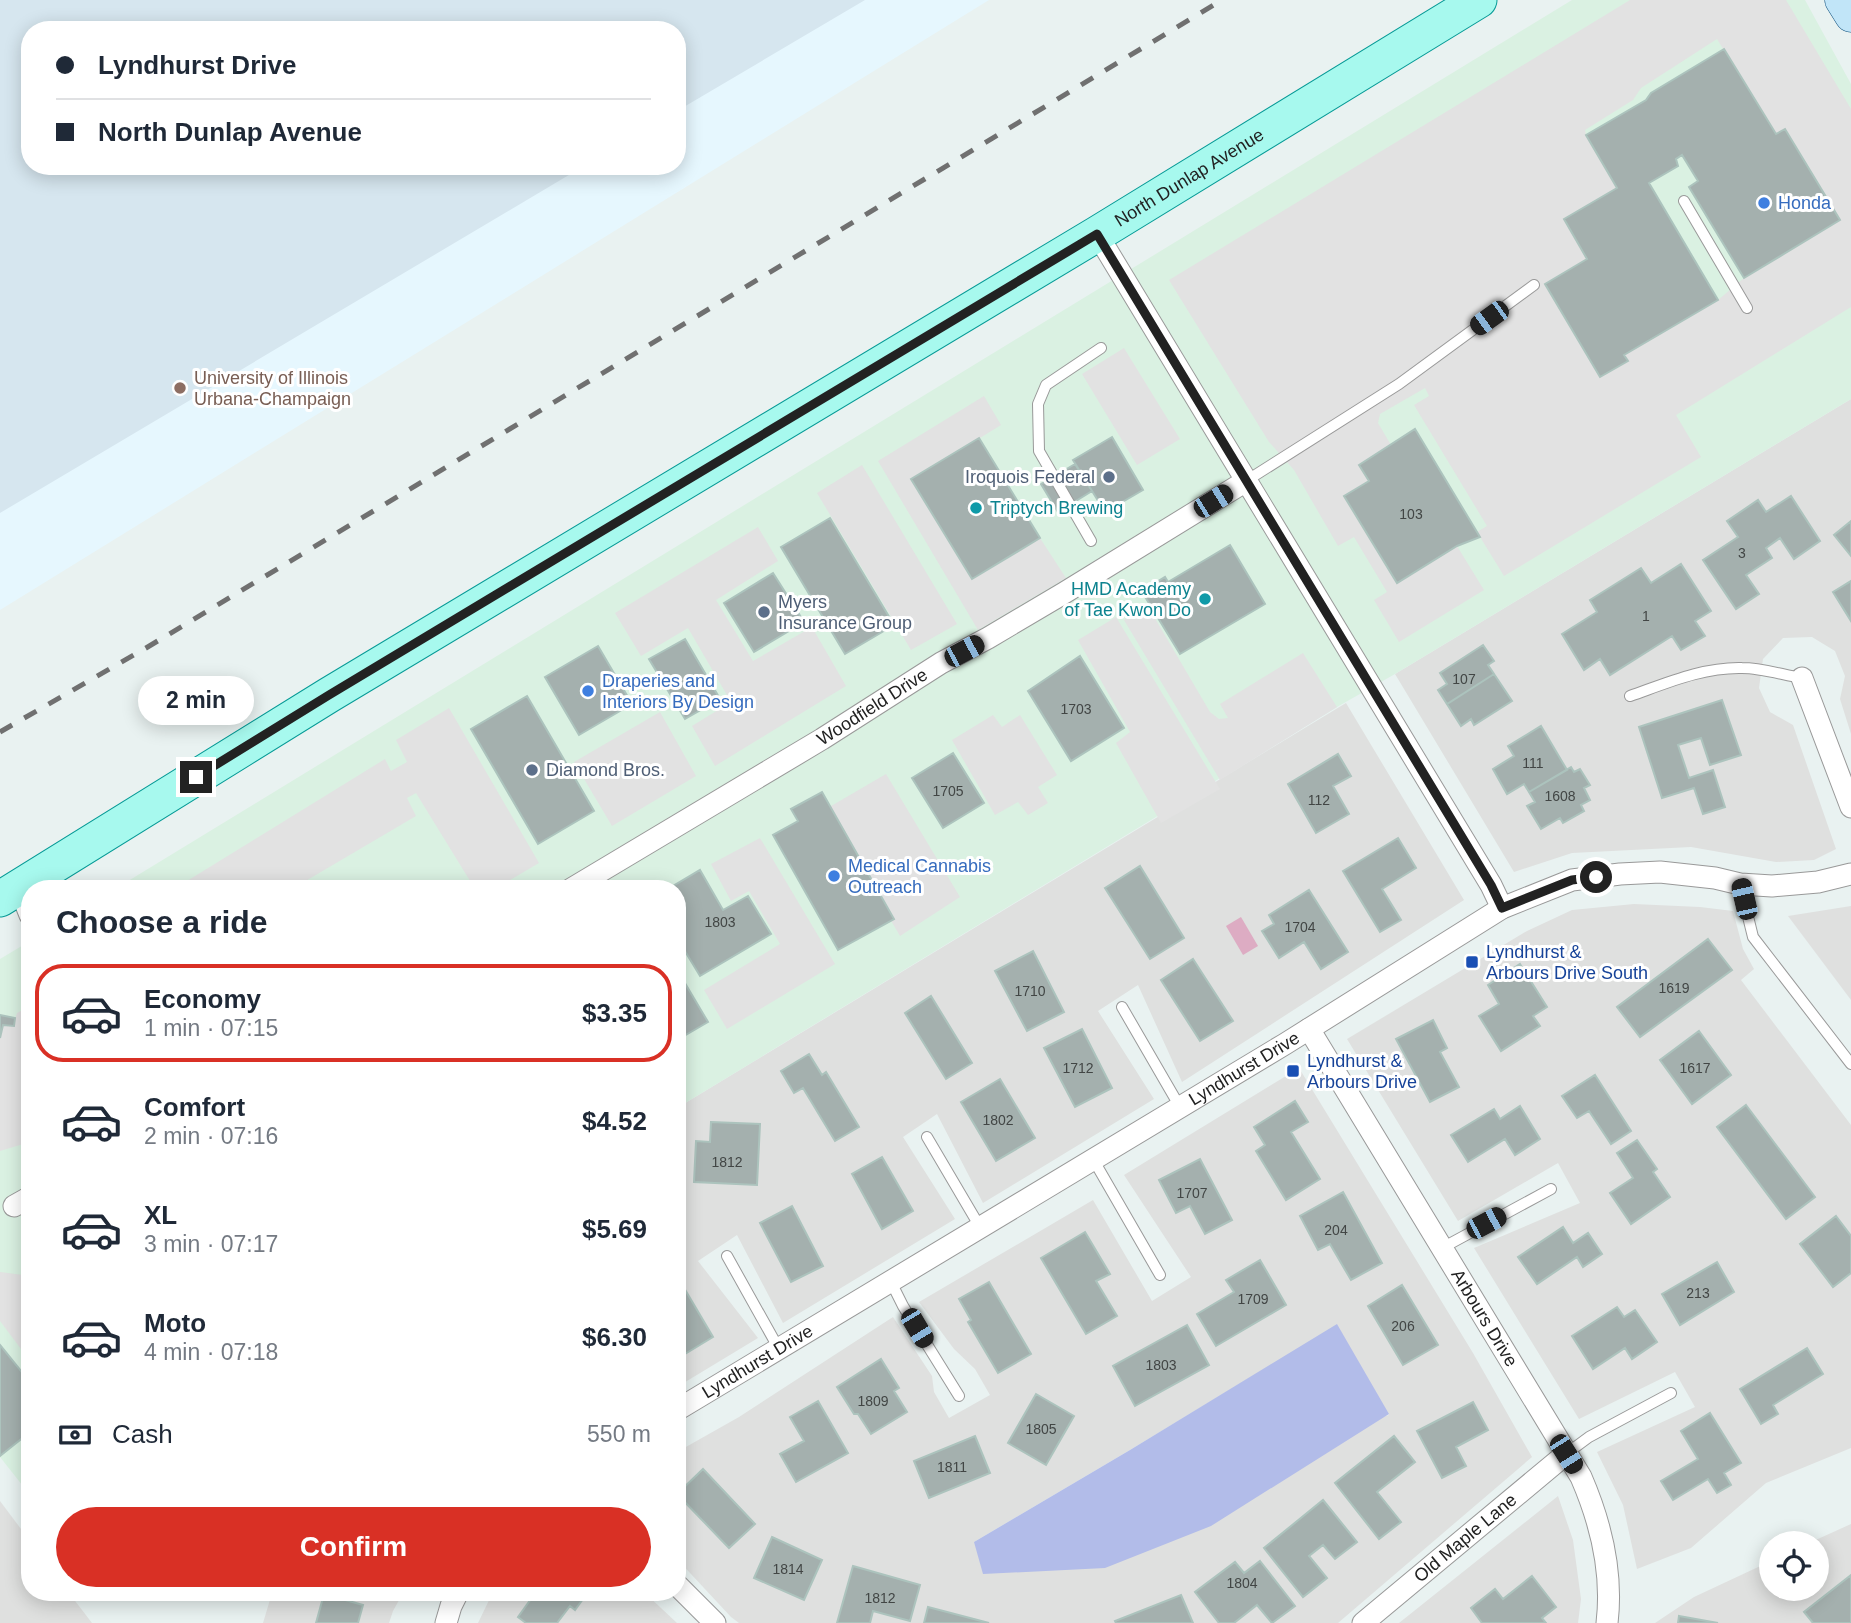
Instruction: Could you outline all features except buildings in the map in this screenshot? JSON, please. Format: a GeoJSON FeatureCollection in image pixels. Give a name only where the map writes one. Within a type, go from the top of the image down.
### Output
{"type":"FeatureCollection","features":[{"type":"Feature","properties":{"kind":"main road","name":"North Dunlap Avenue"},"geometry":{"type":"LineString","coordinates":[[47,880],[329,695],[1097,234],[1479,0]]}},
{"type":"Feature","properties":{"kind":"street"},"geometry":{"type":"LineString","coordinates":[[1841,0],[1851,16]]}},
{"type":"Feature","properties":{"kind":"street"},"geometry":{"type":"LineString","coordinates":[[1097,234],[1491,885],[1502,908]]}},
{"type":"Feature","properties":{"kind":"street","name":"Woodfield Drive"},"geometry":{"type":"LineString","coordinates":[[586,880],[822,739],[941,663],[1064,593],[1247,481]]}},
{"type":"Feature","properties":{"kind":"street"},"geometry":{"type":"LineString","coordinates":[[1802,678],[1851,807]]}},
{"type":"Feature","properties":{"kind":"street","name":"Lyndhurst Drive"},"geometry":{"type":"LineString","coordinates":[[686,1405],[1309,1029],[1502,908],[1572,880],[1620,874],[1660,872],[1772,886],[1818,882],[1851,874]]}},
{"type":"Feature","properties":{"kind":"street","name":"Arbours Drive"},"geometry":{"type":"LineString","coordinates":[[1309,1029],[1581,1477],[1602,1534],[1607,1567],[1607,1623]]}},
{"type":"Feature","properties":{"kind":"street","name":"Old Maple Lane"},"geometry":{"type":"LineString","coordinates":[[1363,1623],[1566,1454]]}},
{"type":"Feature","properties":{"kind":"street"},"geometry":{"type":"LineString","coordinates":[[686,1594],[715,1623]]}},
{"type":"Feature","properties":{"kind":"street"},"geometry":{"type":"LineString","coordinates":[[446,1623],[454,1601]]}},
{"type":"Feature","properties":{"kind":"lane"},"geometry":{"type":"LineString","coordinates":[[1684,201],[1747,308]]}},
{"type":"Feature","properties":{"kind":"lane"},"geometry":{"type":"LineString","coordinates":[[1247,481],[1399,384],[1534,285]]}},
{"type":"Feature","properties":{"kind":"lane"},"geometry":{"type":"LineString","coordinates":[[1091,541],[1039,451],[1038,404],[1046,385],[1101,348]]}},
{"type":"Feature","properties":{"kind":"lane"},"geometry":{"type":"LineString","coordinates":[[1630,695],[1684,676],[1722,668],[1745,668],[1802,678]]}},
{"type":"Feature","properties":{"kind":"lane"},"geometry":{"type":"LineString","coordinates":[[1740,884],[1753,937],[1851,1064]]}},
{"type":"Feature","properties":{"kind":"lane"},"geometry":{"type":"LineString","coordinates":[[1122,1007],[1180,1107]]}},
{"type":"Feature","properties":{"kind":"lane"},"geometry":{"type":"LineString","coordinates":[[927,1137],[980,1227]]}},
{"type":"Feature","properties":{"kind":"lane"},"geometry":{"type":"LineString","coordinates":[[1093,1159],[1160,1275]]}},
{"type":"Feature","properties":{"kind":"lane"},"geometry":{"type":"LineString","coordinates":[[1441,1248],[1551,1189]]}},
{"type":"Feature","properties":{"kind":"lane"},"geometry":{"type":"LineString","coordinates":[[727,1256],[779,1349]]}},
{"type":"Feature","properties":{"kind":"lane"},"geometry":{"type":"LineString","coordinates":[[891,1282],[959,1396]]}},
{"type":"Feature","properties":{"kind":"lane"},"geometry":{"type":"LineString","coordinates":[[1566,1454],[1589,1437],[1671,1394]]}},
{"type":"Feature","properties":{"kind":"shaded area","name":"University of Illinois Urbana-Champaign"},"geometry":{"type":"Polygon","coordinates":[[[0,0],[989,0],[0,610],[0,0]]]}},
{"type":"Feature","properties":{"kind":"shaded area"},"geometry":{"type":"Polygon","coordinates":[[[0,0],[865,0],[686,106],[686,21],[21,21],[21,175],[569,175],[0,513],[0,0]]]}},
{"type":"Feature","properties":{"kind":"shaded area"},"geometry":{"type":"Polygon","coordinates":[[[1572,0],[1805,0],[1851,84],[1851,399],[686,1103],[686,880],[130,880],[1572,0]]]}},
{"type":"Feature","properties":{"kind":"shaded area"},"geometry":{"type":"Polygon","coordinates":[[[1630,0],[1786,0],[1851,109],[1851,307],[1676,415],[1701,457],[1504,576],[1477,532],[1487,526],[1414,405],[1429,396],[1425,388],[1380,414],[1378,423],[1391,445],[1359,464],[1369,481],[1344,497],[1397,582],[1457,546],[1484,590],[1399,642],[1374,600],[1387,592],[1354,537],[1338,546],[1294,470],[1269,442],[1169,280],[1630,0]],[[1717,39],[1641,88],[1633,100],[1585,130],[1617,188],[1564,219],[1587,259],[1545,284],[1627,360],[1624,355],[1718,300],[1744,278],[1840,220],[1785,129],[1776,134],[1717,39]]]}},
{"type":"Feature","properties":{"kind":"shaded area"},"geometry":{"type":"Polygon","coordinates":[[[1124,348],[1180,439],[1137,465],[1082,374],[1124,348]]]}},
{"type":"Feature","properties":{"kind":"shaded area"},"geometry":{"type":"Polygon","coordinates":[[[984,396],[1001,425],[912,480],[972,579],[1040,538],[1066,578],[978,630],[878,461],[984,396]]]}},
{"type":"Feature","properties":{"kind":"shaded area"},"geometry":{"type":"Polygon","coordinates":[[[1851,399],[1851,734],[1840,699],[1845,676],[1835,651],[1812,637],[1783,638],[1763,659],[1759,688],[1770,712],[1793,725],[1836,849],[1814,860],[1776,862],[1691,847],[1572,853],[1514,872],[1395,674],[1851,399]]]}},
{"type":"Feature","properties":{"kind":"shaded area"},"geometry":{"type":"Polygon","coordinates":[[[862,465],[957,624],[911,650],[817,493],[862,465]]]}},
{"type":"Feature","properties":{"kind":"shaded area"},"geometry":{"type":"Polygon","coordinates":[[[758,527],[778,561],[716,600],[753,661],[812,627],[846,686],[715,766],[692,726],[731,702],[688,628],[641,656],[615,613],[758,527]]]}},
{"type":"Feature","properties":{"kind":"shaded area"},"geometry":{"type":"Polygon","coordinates":[[[1146,603],[1210,712],[1219,719],[1228,718],[1220,704],[1303,653],[1337,707],[1220,780],[1124,620],[1146,603]]]}},
{"type":"Feature","properties":{"kind":"shaded area"},"geometry":{"type":"Polygon","coordinates":[[[1116,617],[1220,789],[1161,823],[1116,743],[1130,732],[1078,640],[1116,617]]]}},
{"type":"Feature","properties":{"kind":"shaded area"},"geometry":{"type":"Polygon","coordinates":[[[1346,703],[1464,900],[1182,1082],[1138,985],[1098,1011],[1154,1099],[983,1203],[937,1114],[903,1137],[955,1219],[783,1323],[737,1235],[698,1261],[758,1338],[686,1382],[686,1103],[1346,703]]]}},
{"type":"Feature","properties":{"kind":"shaded area"},"geometry":{"type":"Polygon","coordinates":[[[449,708],[539,863],[510,880],[469,880],[416,793],[407,798],[416,816],[307,880],[189,880],[385,759],[391,771],[407,762],[396,740],[449,708]]]}},
{"type":"Feature","properties":{"kind":"shaded area"},"geometry":{"type":"Polygon","coordinates":[[[660,712],[696,776],[612,826],[574,762],[660,712]]]}},
{"type":"Feature","properties":{"kind":"shaded area"},"geometry":{"type":"Polygon","coordinates":[[[993,715],[1002,727],[1020,715],[1057,775],[1038,787],[1048,803],[1028,815],[1018,802],[995,815],[952,740],[993,715]]]}},
{"type":"Feature","properties":{"kind":"shaded area"},"geometry":{"type":"Polygon","coordinates":[[[886,774],[960,897],[900,936],[826,809],[886,774]]]}},
{"type":"Feature","properties":{"kind":"shaded area"},"geometry":{"type":"Polygon","coordinates":[[[760,838],[835,964],[727,1029],[704,990],[780,944],[749,891],[731,901],[711,864],[760,838]]]}},
{"type":"Feature","properties":{"kind":"shaded area"},"geometry":{"type":"Polygon","coordinates":[[[1634,904],[1733,911],[1743,949],[1754,969],[1741,980],[1851,1125],[1851,1448],[1766,1483],[1691,1548],[1637,1569],[1623,1505],[1597,1452],[1695,1407],[1675,1372],[1579,1419],[1474,1248],[1580,1203],[1558,1163],[1458,1221],[1347,1039],[1527,931],[1572,910],[1634,904]]]}},
{"type":"Feature","properties":{"kind":"shaded area"},"geometry":{"type":"Polygon","coordinates":[[[1851,906],[1851,1000],[1788,916],[1851,906]]]}},
{"type":"Feature","properties":{"kind":"shaded area"},"geometry":{"type":"Polygon","coordinates":[[[1241,917],[1258,946],[1243,955],[1226,926],[1241,917]]]}},
{"type":"Feature","properties":{"kind":"shaded area"},"geometry":{"type":"Polygon","coordinates":[[[21,946],[21,1484],[0,1457],[0,959],[21,946]]]}},
{"type":"Feature","properties":{"kind":"shaded area"},"geometry":{"type":"Polygon","coordinates":[[[21,1011],[21,1145],[0,1151],[0,1038],[3,1025],[13,1026],[17,1013],[21,1011]]]}},
{"type":"Feature","properties":{"kind":"shaded area"},"geometry":{"type":"Polygon","coordinates":[[[1299,1068],[1473,1353],[1532,1457],[1338,1623],[739,1623],[686,1569],[686,1447],[739,1417],[893,1317],[932,1376],[934,1392],[949,1418],[990,1395],[975,1369],[954,1349],[919,1302],[1093,1200],[1152,1301],[1191,1277],[1124,1175],[1299,1068]],[[1337,1325],[974,1542],[1389,1415],[1337,1325]]]}},
{"type":"Feature","properties":{"kind":"shaded area"},"geometry":{"type":"Polygon","coordinates":[[[0,1272],[21,1275],[21,1349],[0,1321],[0,1272]]]}},
{"type":"Feature","properties":{"kind":"shaded area"},"geometry":{"type":"Polygon","coordinates":[[[1337,1324],[1389,1414],[1211,1526],[1105,1568],[983,1574],[974,1542],[1337,1324]]]}},
{"type":"Feature","properties":{"kind":"shaded area"},"geometry":{"type":"Polygon","coordinates":[[[1558,1496],[1573,1540],[1581,1599],[1578,1623],[1399,1623],[1558,1496]]]}},
{"type":"Feature","properties":{"kind":"shaded area"},"geometry":{"type":"Polygon","coordinates":[[[0,1501],[21,1529],[21,1601],[75,1601],[92,1623],[0,1623],[0,1501]]]}},
{"type":"Feature","properties":{"kind":"shaded area"},"geometry":{"type":"Polygon","coordinates":[[[1851,1524],[1851,1623],[1655,1623],[1694,1597],[1759,1567],[1759,1601],[1829,1601],[1829,1534],[1851,1524]]]}},
{"type":"Feature","properties":{"kind":"shaded area"},"geometry":{"type":"Polygon","coordinates":[[[270,1601],[399,1601],[389,1623],[263,1623],[270,1601]]]}},
{"type":"Feature","properties":{"kind":"shaded area"},"geometry":{"type":"Polygon","coordinates":[[[489,1601],[654,1601],[677,1623],[478,1623],[489,1601]]]}},
{"type":"Feature","properties":{"kind":"railway"},"geometry":{"type":"LineString","coordinates":[[0,732],[146,648],[1222,0]]}},
{"type":"Feature","properties":{"kind":"place","name":"Honda"},"geometry":{"type":"Point","coordinates":[1764,203]}},
{"type":"Feature","properties":{"kind":"place","name":"University of Illinois Urbana-Champaign"},"geometry":{"type":"Point","coordinates":[180,388]}},
{"type":"Feature","properties":{"kind":"place","name":"Iroquois Federal"},"geometry":{"type":"Point","coordinates":[1109,477]}},
{"type":"Feature","properties":{"kind":"place","name":"Triptych Brewing"},"geometry":{"type":"Point","coordinates":[976,508]}},
{"type":"Feature","properties":{"kind":"place","name":"HMD Academy of Tae Kwon Do"},"geometry":{"type":"Point","coordinates":[1205,599]}},
{"type":"Feature","properties":{"kind":"place","name":"Myers Insurance Group"},"geometry":{"type":"Point","coordinates":[764,612]}},
{"type":"Feature","properties":{"kind":"place","name":"Draperies and Interiors By Design"},"geometry":{"type":"Point","coordinates":[588,691]}},
{"type":"Feature","properties":{"kind":"place","name":"Diamond Bros."},"geometry":{"type":"Point","coordinates":[532,770]}},
{"type":"Feature","properties":{"kind":"place","name":"Medical Cannabis Outreach"},"geometry":{"type":"Point","coordinates":[834,876]}},
{"type":"Feature","properties":{"kind":"place","name":"Lyndhurst & Arbours Drive South"},"geometry":{"type":"Point","coordinates":[1472,962]}},
{"type":"Feature","properties":{"kind":"place","name":"Lyndhurst & Arbours Drive"},"geometry":{"type":"Point","coordinates":[1293,1071]}},
{"type":"Feature","properties":{"kind":"route"},"geometry":{"type":"LineString","coordinates":[[196,777],[1097,234],[1491,885],[1502,908],[1572,880],[1596,877]]}}]}
